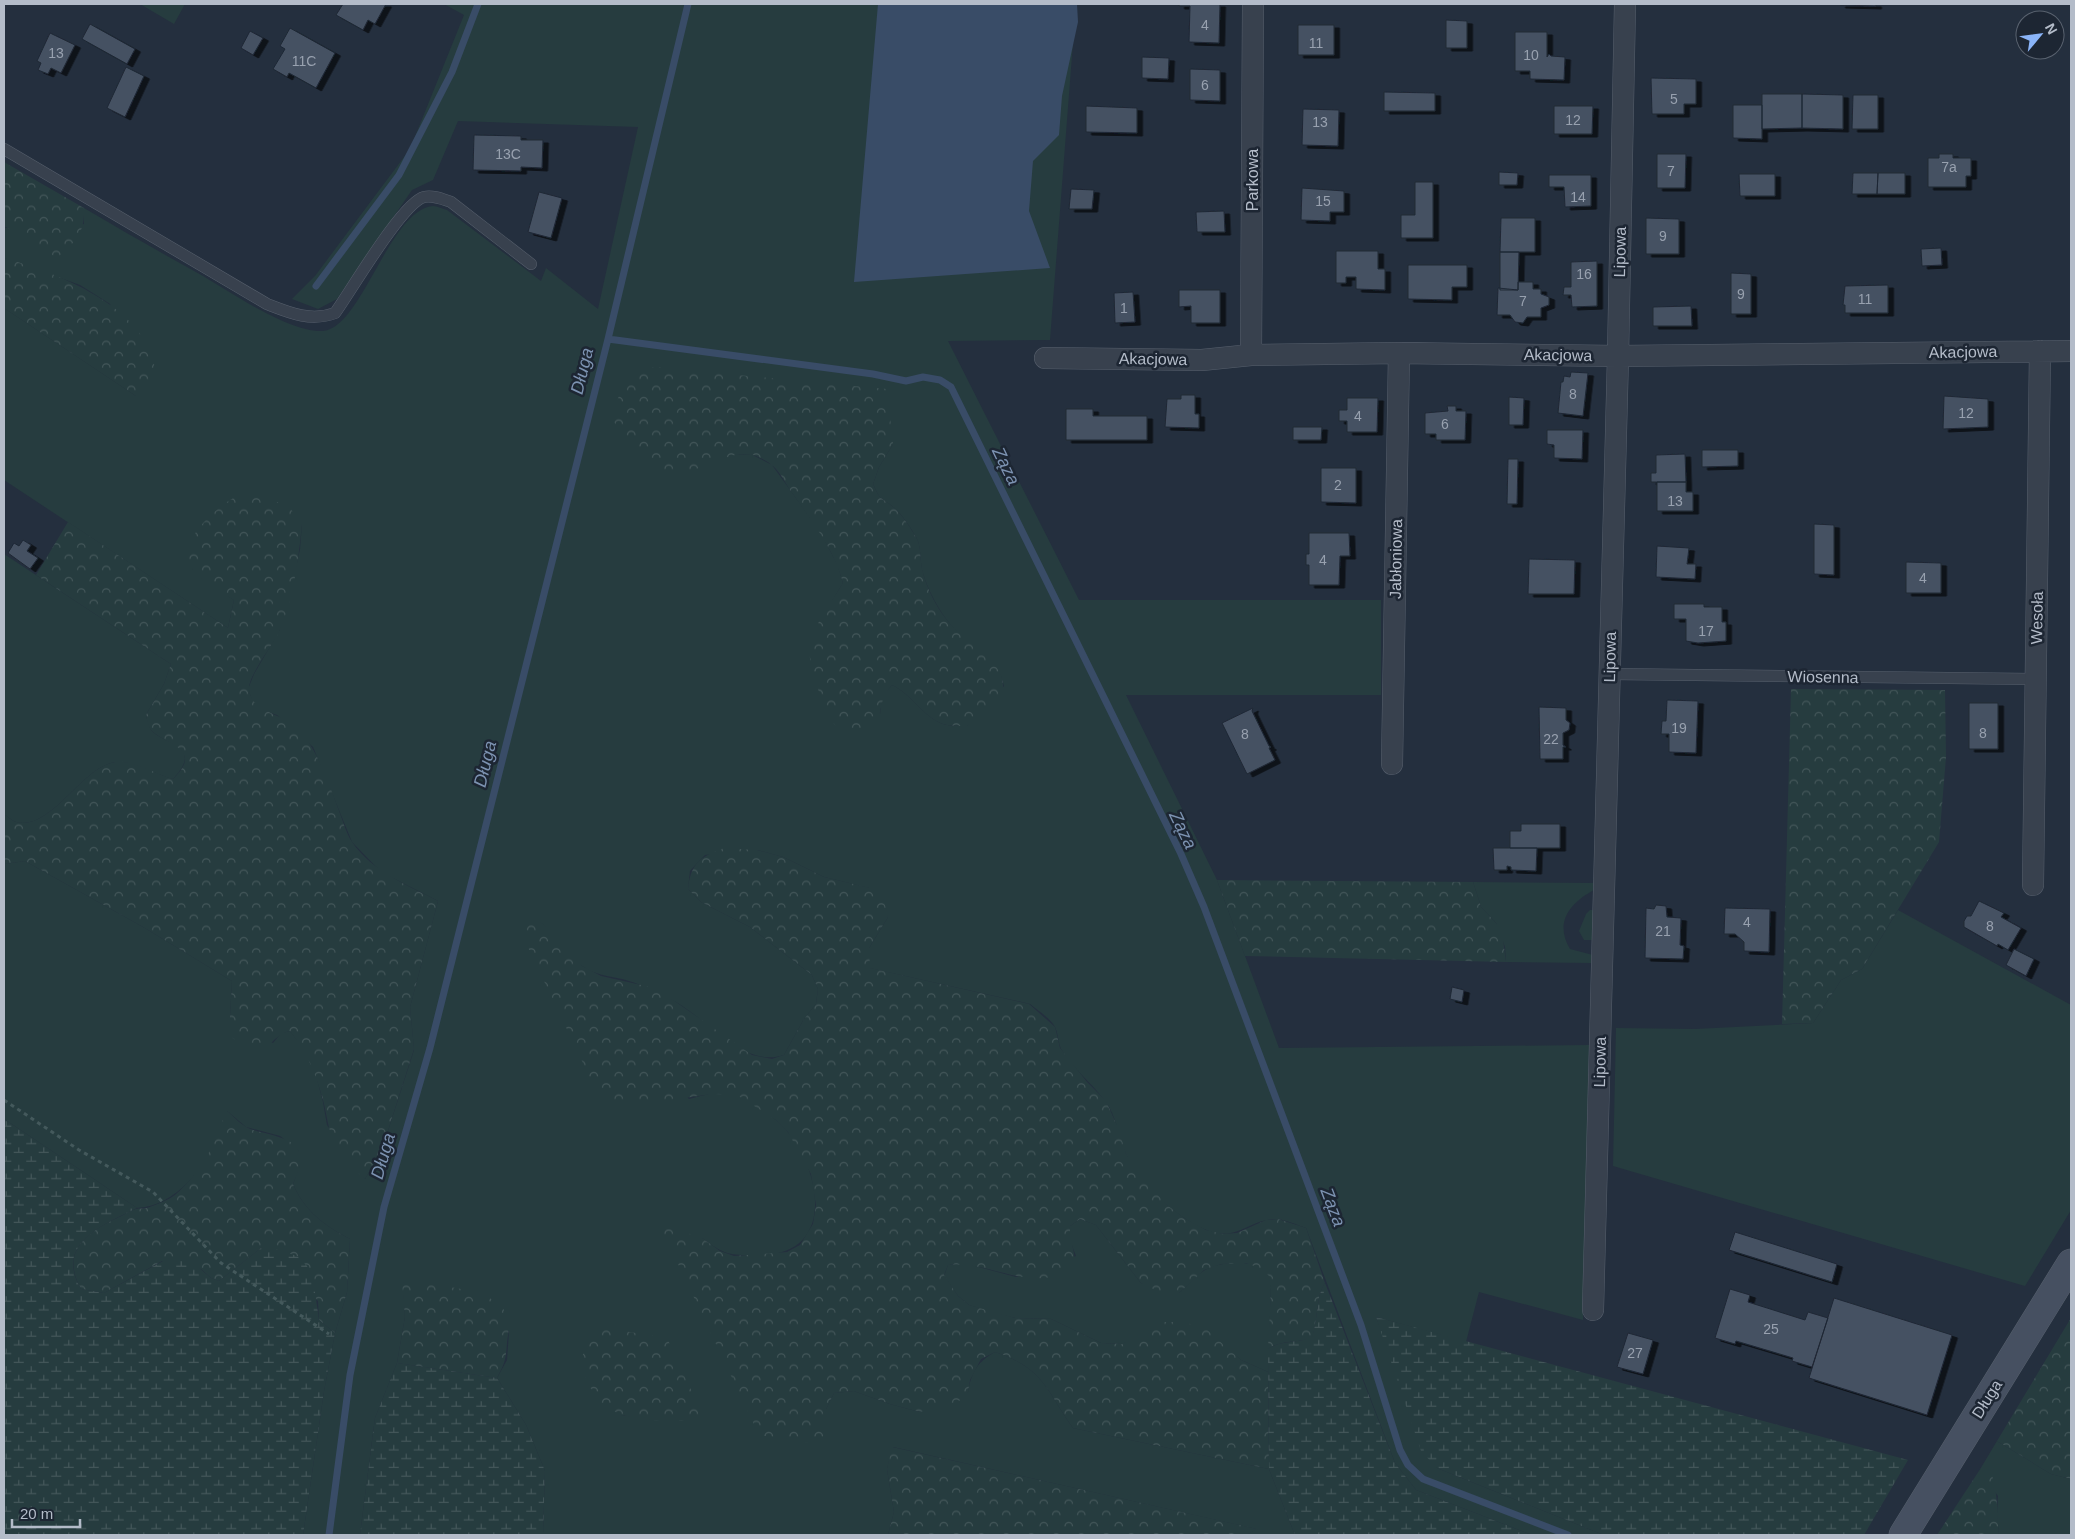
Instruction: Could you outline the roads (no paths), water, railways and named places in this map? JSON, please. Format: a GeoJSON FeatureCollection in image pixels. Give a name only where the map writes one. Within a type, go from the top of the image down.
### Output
{"type":"FeatureCollection","features":[{"type":"Feature","properties":{"kind":"street","name":"Parkowa"},"geometry":{"type":"LineString","coordinates":[[1251,355],[1253,4]]}},
{"type":"Feature","properties":{"kind":"street","name":"Lipowa"},"geometry":{"type":"LineString","coordinates":[[1593,1310],[1618,356],[1624,4]]}},
{"type":"Feature","properties":{"kind":"street","name":"Wesoła"},"geometry":{"type":"LineString","coordinates":[[2033,885],[2040,351]]}},
{"type":"Feature","properties":{"kind":"street","name":"Akacjowa"},"geometry":{"type":"LineString","coordinates":[[1045,358],[1202,360],[1251,355],[1399,353],[1618,356],[2071,351]]}},
{"type":"Feature","properties":{"kind":"street","name":"Jabłoniowa"},"geometry":{"type":"LineString","coordinates":[[1392,764],[1399,353]]}},
{"type":"Feature","properties":{"kind":"street","name":"Długa"},"geometry":{"type":"LineString","coordinates":[[1903,1535],[2071,1263]]}},
{"type":"Feature","properties":{"kind":"lane"},"geometry":{"type":"LineString","coordinates":[[4,148],[267,304],[297,315],[322,318],[335,313],[389,233],[406,212],[423,197],[436,197],[451,202],[530,264]]}},
{"type":"Feature","properties":{"kind":"lane","name":"Wiosenna"},"geometry":{"type":"LineString","coordinates":[[1610,674],[2036,679]]}},
{"type":"Feature","properties":{"kind":"water"},"geometry":{"type":"Polygon","coordinates":[[[878,4],[1077,4],[1078,22],[1062,96],[1059,135],[1033,161],[1029,211],[1050,268],[854,282],[878,4]]]}},
{"type":"Feature","properties":{"kind":"waterway"},"geometry":{"type":"LineString","coordinates":[[316,286],[399,175],[452,72],[478,4]]}},
{"type":"Feature","properties":{"kind":"waterway","name":"Długa"},"geometry":{"type":"LineString","coordinates":[[329,1535],[350,1375],[384,1207],[430,1048],[608,339],[688,4]]}},
{"type":"Feature","properties":{"kind":"waterway","name":"Ząza"},"geometry":{"type":"LineString","coordinates":[[608,339],[873,374],[906,381],[923,377],[940,380],[951,387],[1181,854],[1204,907],[1361,1325],[1400,1450],[1408,1465],[1423,1479],[1568,1535]]}}]}
